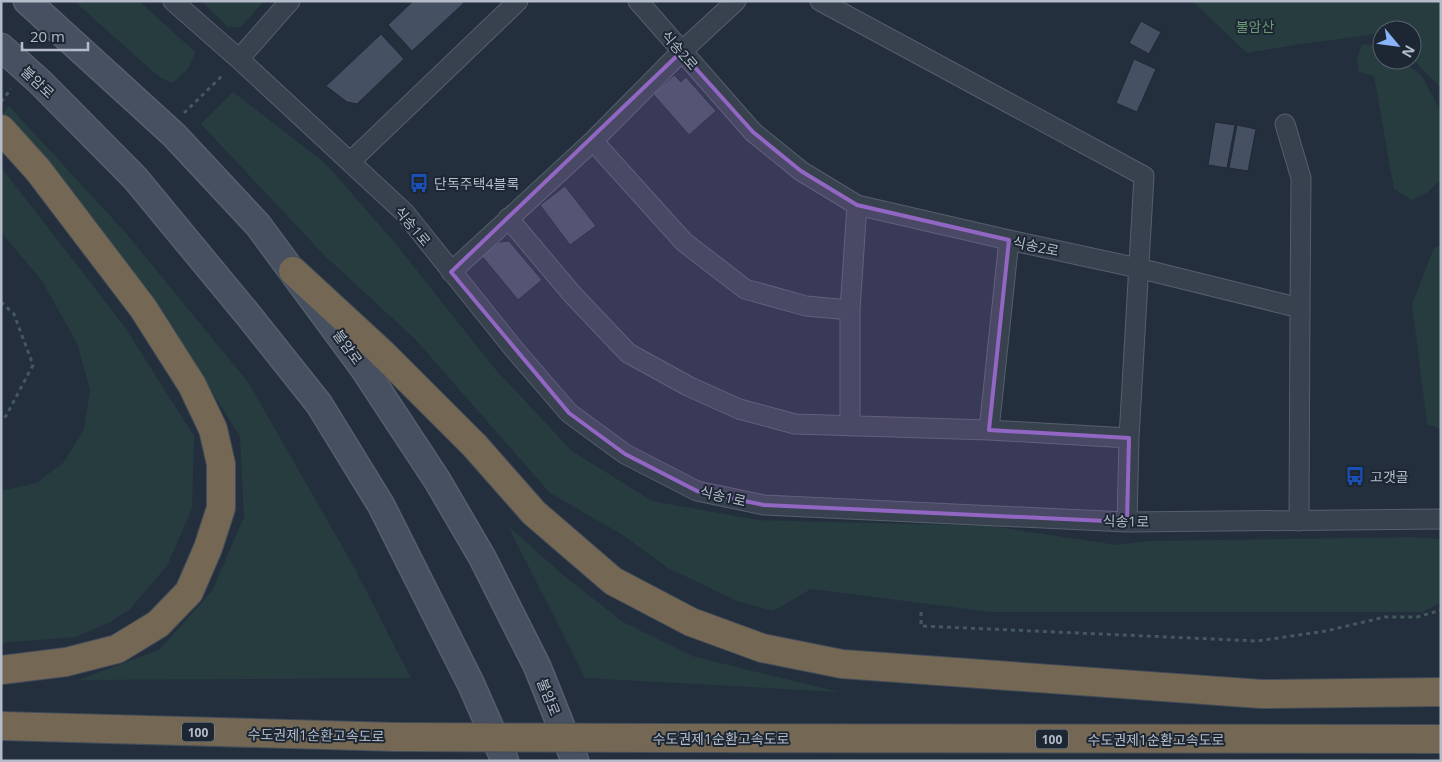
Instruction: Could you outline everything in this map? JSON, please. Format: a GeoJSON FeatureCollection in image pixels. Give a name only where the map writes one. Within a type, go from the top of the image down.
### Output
{"type":"FeatureCollection","features":[{"type":"Feature","properties":{"kind":"highway"},"geometry":{"type":"LineString","coordinates":[[1,129],[38,170],[143,308],[192,385],[213,429],[221,464],[221,508],[208,548],[189,592],[158,624],[117,649],[66,662],[1,670]]}},
{"type":"Feature","properties":{"kind":"highway"},"geometry":{"type":"LineString","coordinates":[[292,272],[383,354],[475,446],[534,513],[613,581],[691,622],[762,648],[842,664],[1262,694],[1441,692]]}},
{"type":"Feature","properties":{"kind":"highway","name":"수도권제1순환고속도로"},"geometry":{"type":"LineString","coordinates":[[1,726],[395,737],[1441,739]]}},
{"type":"Feature","properties":{"kind":"street","name":"불암로"},"geometry":{"type":"LineString","coordinates":[[27,1],[168,130],[258,226],[364,369],[437,480],[482,557],[537,666],[575,761]]}},
{"type":"Feature","properties":{"kind":"street","name":"식송1로"},"geometry":{"type":"LineString","coordinates":[[173,1],[239,59],[404,213],[569,413],[625,454],[697,491],[764,505],[1127,522],[1441,519]]}},
{"type":"Feature","properties":{"kind":"street"},"geometry":{"type":"LineString","coordinates":[[239,59],[290,1]]}},
{"type":"Feature","properties":{"kind":"street"},"geometry":{"type":"LineString","coordinates":[[350,162],[518,1]]}},
{"type":"Feature","properties":{"kind":"street","name":"식송2로"},"geometry":{"type":"LineString","coordinates":[[638,1],[753,132],[801,171],[857,205],[1138,268],[1300,308]]}},
{"type":"Feature","properties":{"kind":"street"},"geometry":{"type":"LineString","coordinates":[[451,272],[592,141],[681,52],[736,1]]}},
{"type":"Feature","properties":{"kind":"street"},"geometry":{"type":"LineString","coordinates":[[820,1],[1144,176],[1129,438],[1127,522]]}},
{"type":"Feature","properties":{"kind":"street","name":"불암로"},"geometry":{"type":"LineString","coordinates":[[1,47],[40,82],[135,178],[319,404],[381,505],[471,684],[505,761]]}},
{"type":"Feature","properties":{"kind":"street"},"geometry":{"type":"LineString","coordinates":[[1285,124],[1301,178],[1299,521]]}},
{"type":"Feature","properties":{"kind":"street"},"geometry":{"type":"LineString","coordinates":[[592,141],[684,242],[745,289],[806,306],[850,310]]}},
{"type":"Feature","properties":{"kind":"street"},"geometry":{"type":"LineString","coordinates":[[850,426],[850,310],[857,205]]}},
{"type":"Feature","properties":{"kind":"street"},"geometry":{"type":"LineString","coordinates":[[508,218],[572,294],[628,353],[688,386],[739,409],[796,424],[989,430],[1129,438]]}},
{"type":"Feature","properties":{"kind":"street"},"geometry":{"type":"LineString","coordinates":[[989,430],[1009,240]]}},
{"type":"Feature","properties":{"kind":"path"},"geometry":{"type":"LineString","coordinates":[[168,130],[239,59]]}},
{"type":"Feature","properties":{"kind":"path"},"geometry":{"type":"LineString","coordinates":[[1,302],[14,314],[33,365],[6,416],[1,420]]}},
{"type":"Feature","properties":{"kind":"path"},"geometry":{"type":"LineString","coordinates":[[922,612],[921,626],[941,628],[1257,641],[1326,630],[1385,617],[1417,617],[1441,610]]}},
{"type":"Feature","properties":{"kind":"highlighted area"},"geometry":{"type":"Polygon","coordinates":[[[681,52],[753,132],[801,171],[857,205],[1009,240],[989,430],[1129,438],[1127,522],[764,505],[697,491],[625,454],[569,413],[451,272],[681,52]]]}},
{"type":"Feature","properties":{"kind":"green space"},"geometry":{"type":"Polygon","coordinates":[[[74,1],[139,1],[195,52],[189,66],[172,83],[158,76],[74,1]]]}},
{"type":"Feature","properties":{"kind":"green space"},"geometry":{"type":"Polygon","coordinates":[[[201,1],[264,1],[241,27],[228,27],[201,1]]]}},
{"type":"Feature","properties":{"kind":"green space","name":"불암산"},"geometry":{"type":"Polygon","coordinates":[[[1192,1],[1441,1],[1441,88],[1422,68],[1422,20],[1372,20],[1372,34],[1247,53],[1192,1]]]}},
{"type":"Feature","properties":{"kind":"green space"},"geometry":{"type":"Polygon","coordinates":[[[1362,44],[1372,45],[1372,70],[1414,70],[1422,76],[1441,112],[1441,179],[1427,193],[1412,200],[1394,189],[1374,76],[1359,72],[1357,58],[1362,44]]]}},
{"type":"Feature","properties":{"kind":"green space"},"geometry":{"type":"Polygon","coordinates":[[[233,92],[325,163],[395,243],[495,369],[572,451],[652,501],[757,520],[992,526],[1117,545],[1147,541],[1415,537],[1439,539],[1441,540],[1441,602],[1423,612],[991,612],[811,589],[773,611],[737,601],[668,568],[621,534],[550,493],[415,339],[325,256],[201,124],[233,92]]]}},
{"type":"Feature","properties":{"kind":"green space"},"geometry":{"type":"Polygon","coordinates":[[[9,106],[125,232],[248,382],[354,567],[411,678],[78,680],[159,650],[212,591],[244,517],[240,437],[150,292],[3,114],[9,106]]]}},
{"type":"Feature","properties":{"kind":"green space"},"geometry":{"type":"Polygon","coordinates":[[[1,167],[124,326],[194,436],[192,508],[167,566],[129,610],[110,622],[76,637],[1,643],[1,491],[36,483],[64,462],[84,429],[90,390],[77,343],[42,281],[1,232],[1,167]]]}},
{"type":"Feature","properties":{"kind":"green space"},"geometry":{"type":"Polygon","coordinates":[[[1441,245],[1441,429],[1427,424],[1412,304],[1434,248],[1441,245]]]}},
{"type":"Feature","properties":{"kind":"green space"},"geometry":{"type":"Polygon","coordinates":[[[508,526],[563,575],[623,622],[692,656],[839,692],[585,678],[508,526]]]}},
{"type":"Feature","properties":{"kind":"building"},"geometry":{"type":"Polygon","coordinates":[[[413,1],[463,1],[464,3],[412,51],[388,25],[413,1]]]}},
{"type":"Feature","properties":{"kind":"building"},"geometry":{"type":"Polygon","coordinates":[[[1141,21],[1161,32],[1149,54],[1129,43],[1141,21]]]}},
{"type":"Feature","properties":{"kind":"building"},"geometry":{"type":"Polygon","coordinates":[[[381,34],[404,59],[357,104],[347,102],[326,86],[381,34]]]}},
{"type":"Feature","properties":{"kind":"building"},"geometry":{"type":"Polygon","coordinates":[[[1134,59],[1156,69],[1137,112],[1116,103],[1134,59]]]}},
{"type":"Feature","properties":{"kind":"building"},"geometry":{"type":"Polygon","coordinates":[[[674,75],[681,82],[686,77],[716,111],[689,135],[653,94],[674,75]]]}},
{"type":"Feature","properties":{"kind":"building"},"geometry":{"type":"Polygon","coordinates":[[[1215,122],[1235,125],[1227,168],[1208,165],[1215,122]]]}},
{"type":"Feature","properties":{"kind":"building"},"geometry":{"type":"Polygon","coordinates":[[[1237,125],[1256,129],[1248,171],[1229,168],[1237,125]]]}},
{"type":"Feature","properties":{"kind":"building"},"geometry":{"type":"Polygon","coordinates":[[[565,186],[596,226],[570,245],[540,205],[565,186]]]}},
{"type":"Feature","properties":{"kind":"building"},"geometry":{"type":"Polygon","coordinates":[[[509,241],[542,280],[518,300],[481,255],[499,242],[509,241]]]}},
{"type":"Feature","properties":{"kind":"place","name":"단독주택4블록"},"geometry":{"type":"Point","coordinates":[419,183]}},
{"type":"Feature","properties":{"kind":"place","name":"고갯골"},"geometry":{"type":"Point","coordinates":[1355,476]}}]}
